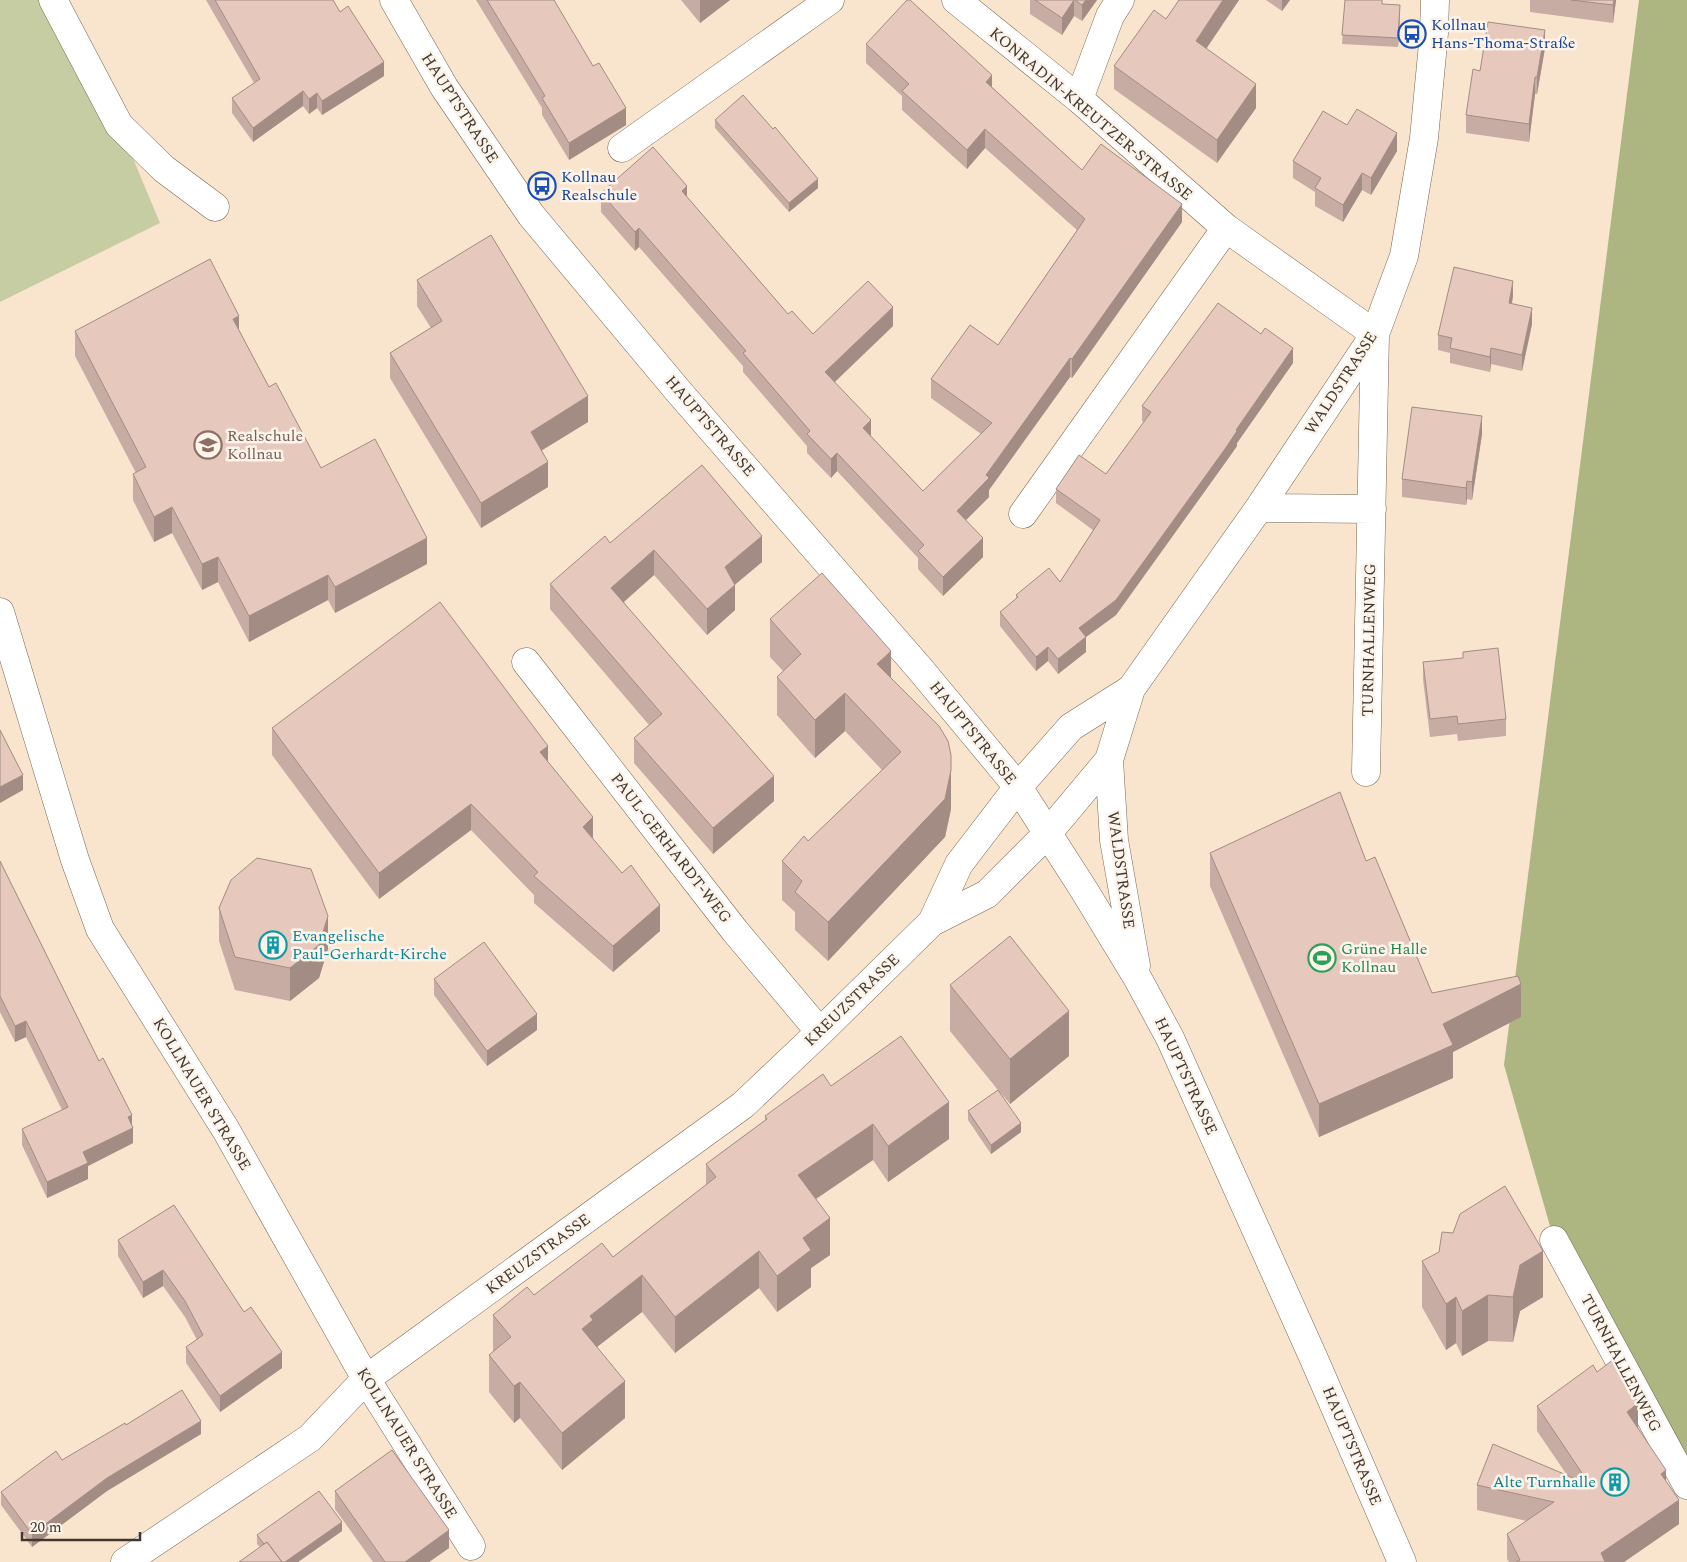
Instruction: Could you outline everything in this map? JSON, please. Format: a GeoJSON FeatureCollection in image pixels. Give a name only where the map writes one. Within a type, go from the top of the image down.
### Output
{"type":"FeatureCollection","features":[{"type":"Feature","properties":{"kind":"street"},"geometry":{"type":"LineString","coordinates":[[53,0],[119,125],[164,169],[215,207]]}},
{"type":"Feature","properties":{"kind":"street","name":"HAUPTSTRASSE"},"geometry":{"type":"LineString","coordinates":[[394,0],[444,87],[531,214],[679,392],[920,668],[1018,787],[1138,979],[1178,1055],[1314,1359],[1402,1562]]}},
{"type":"Feature","properties":{"kind":"street"},"geometry":{"type":"LineString","coordinates":[[622,148],[830,0]]}},
{"type":"Feature","properties":{"kind":"street","name":"KONRADIN-KREUTZER-STRASSE"},"geometry":{"type":"LineString","coordinates":[[956,0],[1079,99],[1226,228],[1375,334]]}},
{"type":"Feature","properties":{"kind":"street"},"geometry":{"type":"LineString","coordinates":[[1079,99],[1110,16],[1120,0]]}},
{"type":"Feature","properties":{"kind":"street","name":"WALDSTRASSE"},"geometry":{"type":"LineString","coordinates":[[1138,979],[1114,840],[1109,760],[1131,689],[1258,508],[1375,334],[1404,256],[1424,138],[1434,33],[1434,0]]}},
{"type":"Feature","properties":{"kind":"street"},"geometry":{"type":"LineString","coordinates":[[1022,514],[1226,228]]}},
{"type":"Feature","properties":{"kind":"street","name":"TURNHALLENWEG"},"geometry":{"type":"LineString","coordinates":[[1366,772],[1375,334]]}},
{"type":"Feature","properties":{"kind":"street"},"geometry":{"type":"LineString","coordinates":[[1258,508],[1372,509]]}},
{"type":"Feature","properties":{"kind":"street","name":"KOLLNAUER STRASSE"},"geometry":{"type":"LineString","coordinates":[[0,612],[75,860],[100,929],[226,1130],[366,1379],[471,1546]]}},
{"type":"Feature","properties":{"kind":"street","name":"PAUL-GERHARDT-WEG"},"geometry":{"type":"LineString","coordinates":[[526,662],[735,932],[820,1032]]}},
{"type":"Feature","properties":{"kind":"street","name":"WALDSTRASSE"},"geometry":{"type":"LineString","coordinates":[[1018,787],[1071,727],[1131,689]]}},
{"type":"Feature","properties":{"kind":"street","name":"WALDSTRASSE"},"geometry":{"type":"LineString","coordinates":[[1047,834],[1109,760]]}},
{"type":"Feature","properties":{"kind":"street","name":"KREUZSTRASSE"},"geometry":{"type":"LineString","coordinates":[[932,922],[959,864],[1018,787]]}},
{"type":"Feature","properties":{"kind":"street","name":"KREUZSTRASSE"},"geometry":{"type":"LineString","coordinates":[[126,1562],[310,1438],[366,1379],[743,1105],[932,922],[988,894],[1047,834]]}},
{"type":"Feature","properties":{"kind":"street","name":"TURNHALLENWEG"},"geometry":{"type":"LineString","coordinates":[[1554,1240],[1687,1485]]}},
{"type":"Feature","properties":{"kind":"green space"},"geometry":{"type":"Polygon","coordinates":[[[0,0],[53,0],[119,125],[160,223],[0,302],[0,0]]]}},
{"type":"Feature","properties":{"kind":"green space"},"geometry":{"type":"Polygon","coordinates":[[[1639,0],[1687,0],[1687,1485],[1554,1240],[1504,1065],[1639,0]]]}},
{"type":"Feature","properties":{"kind":"building"},"geometry":{"type":"Polygon","coordinates":[[[215,0],[333,0],[340,12],[348,6],[384,62],[322,101],[317,93],[309,99],[303,91],[253,128],[232,98],[260,79],[215,0]]]}},
{"type":"Feature","properties":{"kind":"building"},"geometry":{"type":"Polygon","coordinates":[[[487,0],[554,0],[593,66],[599,63],[626,108],[569,143],[542,98],[545,96],[487,0]]]}},
{"type":"Feature","properties":{"kind":"building"},"geometry":{"type":"Polygon","coordinates":[[[907,0],[910,0],[992,75],[986,82],[1082,170],[1101,144],[1182,204],[1072,359],[1070,358],[986,475],[989,478],[957,511],[983,538],[943,577],[918,551],[924,545],[837,453],[831,459],[807,434],[810,431],[743,353],[746,351],[639,228],[635,232],[601,193],[653,147],[687,186],[682,191],[788,314],[792,311],[813,334],[868,281],[893,307],[825,372],[871,420],[863,428],[923,491],[992,423],[931,379],[970,325],[998,345],[1085,219],[985,129],[967,150],[902,91],[909,84],[866,44],[907,0]]]}},
{"type":"Feature","properties":{"kind":"building"},"geometry":{"type":"Polygon","coordinates":[[[1035,0],[1074,0],[1062,18],[1035,0]]]}},
{"type":"Feature","properties":{"kind":"building"},"geometry":{"type":"Polygon","coordinates":[[[1075,0],[1086,0],[1082,5],[1075,0]]]}},
{"type":"Feature","properties":{"kind":"building"},"geometry":{"type":"Polygon","coordinates":[[[1179,0],[1223,0],[1196,41],[1256,84],[1217,140],[1114,66],[1154,10],[1166,19],[1179,0]]]}},
{"type":"Feature","properties":{"kind":"building"},"geometry":{"type":"Polygon","coordinates":[[[1345,0],[1382,0],[1382,4],[1400,5],[1398,38],[1342,35],[1345,0]]]}},
{"type":"Feature","properties":{"kind":"building"},"geometry":{"type":"Polygon","coordinates":[[[1571,0],[1614,0],[1613,5],[1571,0]]]}},
{"type":"Feature","properties":{"kind":"building"},"geometry":{"type":"Polygon","coordinates":[[[1488,22],[1545,30],[1537,77],[1535,77],[1529,124],[1466,115],[1473,69],[1480,71],[1488,22]]]}},
{"type":"Feature","properties":{"kind":"building"},"geometry":{"type":"Polygon","coordinates":[[[743,95],[773,129],[775,127],[818,179],[789,203],[715,120],[743,95]]]}},
{"type":"Feature","properties":{"kind":"building"},"geometry":{"type":"Polygon","coordinates":[[[1357,109],[1397,133],[1371,178],[1362,173],[1343,205],[1315,188],[1321,178],[1293,161],[1323,111],[1347,125],[1357,109]]]}},
{"type":"Feature","properties":{"kind":"building"},"geometry":{"type":"Polygon","coordinates":[[[491,235],[588,396],[531,432],[548,462],[481,503],[390,353],[442,321],[417,280],[491,235]]]}},
{"type":"Feature","properties":{"kind":"building","name":"Realschule Kollnau"},"geometry":{"type":"Polygon","coordinates":[[[210,259],[239,316],[233,319],[269,387],[276,383],[321,468],[375,439],[427,538],[335,587],[328,575],[249,616],[218,557],[202,564],[172,507],[154,517],[133,474],[146,467],[75,331],[210,259]]]}},
{"type":"Feature","properties":{"kind":"building"},"geometry":{"type":"Polygon","coordinates":[[[1454,267],[1513,281],[1509,303],[1532,308],[1522,355],[1491,348],[1490,357],[1450,348],[1452,338],[1438,335],[1454,267]]]}},
{"type":"Feature","properties":{"kind":"building"},"geometry":{"type":"Polygon","coordinates":[[[1218,303],[1261,334],[1265,328],[1293,348],[1225,449],[1116,600],[1079,628],[1086,637],[1058,659],[1048,647],[1036,657],[1000,612],[1018,597],[1016,595],[1049,568],[1060,582],[1100,520],[1056,489],[1079,455],[1106,474],[1151,412],[1142,406],[1218,303]]]}},
{"type":"Feature","properties":{"kind":"building"},"geometry":{"type":"Polygon","coordinates":[[[1412,407],[1482,416],[1472,482],[1467,481],[1466,488],[1402,479],[1412,407]]]}},
{"type":"Feature","properties":{"kind":"building"},"geometry":{"type":"Polygon","coordinates":[[[702,465],[762,536],[725,567],[735,585],[707,609],[654,550],[611,588],[774,776],[713,828],[634,738],[662,714],[550,584],[605,536],[610,543],[702,465]]]}},
{"type":"Feature","properties":{"kind":"building"},"geometry":{"type":"Polygon","coordinates":[[[822,573],[891,651],[877,664],[939,726],[948,741],[951,755],[951,770],[945,799],[828,922],[795,892],[802,881],[782,861],[804,836],[808,841],[901,752],[845,693],[815,720],[777,677],[801,654],[770,619],[822,573]]]}},
{"type":"Feature","properties":{"kind":"building"},"geometry":{"type":"Polygon","coordinates":[[[440,602],[548,746],[540,752],[593,817],[583,827],[622,873],[631,865],[660,905],[613,946],[534,876],[538,872],[471,804],[379,873],[272,728],[440,602]]]}},
{"type":"Feature","properties":{"kind":"building"},"geometry":{"type":"Polygon","coordinates":[[[1498,648],[1506,719],[1458,724],[1457,716],[1430,719],[1423,662],[1463,658],[1463,652],[1498,648]]]}},
{"type":"Feature","properties":{"kind":"building"},"geometry":{"type":"Polygon","coordinates":[[[0,730],[23,775],[0,787],[0,730]]]}},
{"type":"Feature","properties":{"kind":"building","name":"Grüne Halle Kollnau"},"geometry":{"type":"Polygon","coordinates":[[[1340,792],[1366,861],[1375,857],[1432,993],[1518,976],[1521,984],[1443,1024],[1453,1045],[1319,1104],[1210,853],[1340,792]]]}},
{"type":"Feature","properties":{"kind":"building","name":"Evangelische Paul-Gerhardt-Kirche"},"geometry":{"type":"Polygon","coordinates":[[[257,858],[311,869],[328,916],[319,945],[290,968],[235,957],[219,908],[231,880],[257,858]]]}},
{"type":"Feature","properties":{"kind":"building"},"geometry":{"type":"Polygon","coordinates":[[[0,861],[99,1061],[103,1058],[132,1115],[128,1117],[133,1128],[83,1152],[88,1163],[47,1182],[22,1129],[68,1107],[26,1021],[15,1026],[0,996],[0,861]]]}},
{"type":"Feature","properties":{"kind":"building"},"geometry":{"type":"Polygon","coordinates":[[[1010,936],[1069,1011],[1010,1059],[950,985],[1010,936]]]}},
{"type":"Feature","properties":{"kind":"building"},"geometry":{"type":"Polygon","coordinates":[[[484,942],[537,1014],[487,1051],[434,979],[484,942]]]}},
{"type":"Feature","properties":{"kind":"building"},"geometry":{"type":"Polygon","coordinates":[[[901,1036],[949,1102],[888,1146],[873,1124],[798,1175],[830,1218],[803,1238],[811,1250],[777,1276],[759,1251],[675,1317],[642,1275],[590,1316],[593,1320],[582,1329],[625,1381],[562,1433],[520,1382],[514,1386],[489,1355],[511,1337],[493,1315],[527,1287],[534,1295],[602,1243],[613,1257],[716,1177],[706,1164],[767,1119],[765,1116],[823,1074],[831,1086],[901,1036]]]}},
{"type":"Feature","properties":{"kind":"building"},"geometry":{"type":"Polygon","coordinates":[[[998,1090],[1021,1123],[991,1145],[968,1111],[998,1090]]]}},
{"type":"Feature","properties":{"kind":"building"},"geometry":{"type":"Polygon","coordinates":[[[1505,1186],[1543,1251],[1520,1265],[1513,1297],[1488,1295],[1462,1311],[1456,1297],[1446,1304],[1422,1261],[1439,1252],[1442,1232],[1453,1233],[1460,1214],[1505,1186]]]}},
{"type":"Feature","properties":{"kind":"building"},"geometry":{"type":"Polygon","coordinates":[[[174,1205],[244,1312],[251,1307],[282,1352],[220,1396],[186,1347],[203,1335],[185,1301],[163,1270],[143,1282],[118,1240],[174,1205]]]}},
{"type":"Feature","properties":{"kind":"building"},"geometry":{"type":"Polygon","coordinates":[[[1614,1359],[1638,1403],[1627,1412],[1666,1470],[1661,1474],[1679,1500],[1601,1553],[1605,1562],[1516,1562],[1520,1560],[1507,1534],[1554,1502],[1477,1485],[1493,1444],[1590,1485],[1537,1406],[1593,1365],[1597,1372],[1614,1359]]]}},
{"type":"Feature","properties":{"kind":"building"},"geometry":{"type":"Polygon","coordinates":[[[182,1390],[201,1421],[107,1478],[32,1534],[1,1492],[56,1451],[62,1460],[125,1423],[126,1425],[182,1390]]]}},
{"type":"Feature","properties":{"kind":"building"},"geometry":{"type":"Polygon","coordinates":[[[392,1450],[449,1530],[405,1562],[385,1562],[335,1491],[392,1450]]]}},
{"type":"Feature","properties":{"kind":"building"},"geometry":{"type":"Polygon","coordinates":[[[319,1491],[342,1522],[285,1562],[282,1562],[267,1542],[264,1544],[257,1535],[319,1491]]]}},
{"type":"Feature","properties":{"kind":"building"},"geometry":{"type":"Polygon","coordinates":[[[267,1542],[282,1562],[239,1562],[267,1542]]]}},
{"type":"Feature","properties":{"kind":"place","name":"Kollnau Hans-Thoma-Straße"},"geometry":{"type":"Point","coordinates":[1412,34]}},
{"type":"Feature","properties":{"kind":"place","name":"Kollnau Realschule"},"geometry":{"type":"Point","coordinates":[542,186]}},
{"type":"Feature","properties":{"kind":"place","name":"Realschule Kollnau"},"geometry":{"type":"Point","coordinates":[208,445]}},
{"type":"Feature","properties":{"kind":"place","name":"Evangelische Paul-Gerhardt-Kirche"},"geometry":{"type":"Point","coordinates":[273,945]}},
{"type":"Feature","properties":{"kind":"place","name":"Grüne Halle Kollnau"},"geometry":{"type":"Point","coordinates":[1322,958]}},
{"type":"Feature","properties":{"kind":"place","name":"Alte Turnhalle"},"geometry":{"type":"Point","coordinates":[1615,1482]}}]}
